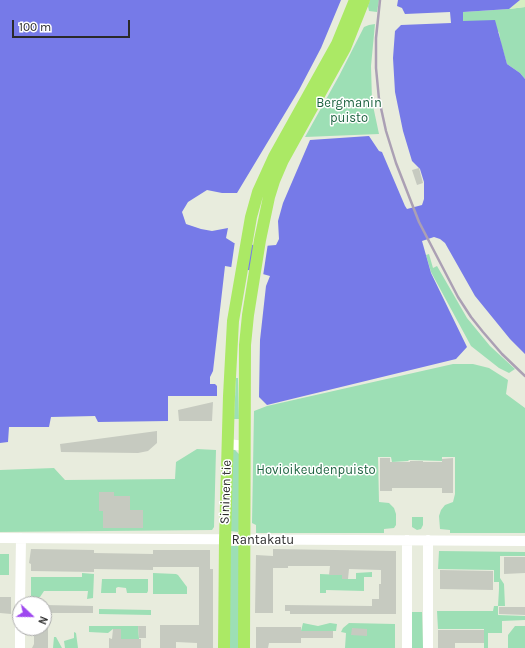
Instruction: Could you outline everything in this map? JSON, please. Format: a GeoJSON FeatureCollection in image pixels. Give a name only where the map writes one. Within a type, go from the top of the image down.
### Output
{"type":"FeatureCollection","features":[{"type":"Feature","properties":{"kind":"main road","name":"Sininen tie"},"geometry":{"type":"LineString","coordinates":[[224,648],[225,540],[229,396],[233,321],[251,217],[258,192],[274,157],[337,44],[356,0]]}},
{"type":"Feature","properties":{"kind":"main road","name":"Sininen tie"},"geometry":{"type":"LineString","coordinates":[[244,648],[245,345],[248,315],[260,240],[274,180],[283,160],[345,48],[364,0]]}},
{"type":"Feature","properties":{"kind":"street"},"geometry":{"type":"LineString","coordinates":[[228,444],[244,446]]}},
{"type":"Feature","properties":{"kind":"street","name":"Rantakatu"},"geometry":{"type":"LineString","coordinates":[[0,538],[525,541]]}},
{"type":"Feature","properties":{"kind":"street"},"geometry":{"type":"LineString","coordinates":[[20,596],[21,538]]}},
{"type":"Feature","properties":{"kind":"street"},"geometry":{"type":"LineString","coordinates":[[407,540],[407,648]]}},
{"type":"Feature","properties":{"kind":"street"},"geometry":{"type":"LineString","coordinates":[[428,540],[428,648]]}},
{"type":"Feature","properties":{"kind":"street"},"geometry":{"type":"LineString","coordinates":[[20,636],[20,648]]}},
{"type":"Feature","properties":{"kind":"green space"},"geometry":{"type":"Polygon","coordinates":[[[370,0],[379,0],[377,12],[369,11],[368,6],[370,0]]]}},
{"type":"Feature","properties":{"kind":"green space"},"geometry":{"type":"Polygon","coordinates":[[[525,7],[525,79],[520,73],[507,64],[499,32],[463,22],[463,12],[525,7]]]}},
{"type":"Feature","properties":{"kind":"green space","name":"Bergmanin puisto"},"geometry":{"type":"Polygon","coordinates":[[[375,24],[371,66],[372,101],[379,134],[305,137],[364,27],[375,24]]]}},
{"type":"Feature","properties":{"kind":"green space"},"geometry":{"type":"Polygon","coordinates":[[[429,254],[433,268],[437,266],[467,318],[490,346],[515,369],[509,373],[499,368],[471,346],[431,272],[426,255],[429,254]]]}},
{"type":"Feature","properties":{"kind":"green space","name":"Hovioikeudenpuisto"},"geometry":{"type":"Polygon","coordinates":[[[453,364],[473,364],[489,368],[508,380],[506,394],[525,408],[525,533],[450,533],[450,530],[440,529],[439,516],[441,510],[445,505],[453,502],[455,494],[455,457],[442,457],[442,461],[409,460],[392,462],[391,457],[378,457],[379,502],[389,503],[394,508],[396,514],[396,525],[394,528],[384,529],[384,533],[256,533],[256,525],[252,523],[254,411],[267,406],[453,364]]]}},
{"type":"Feature","properties":{"kind":"green space"},"geometry":{"type":"Polygon","coordinates":[[[236,378],[238,378],[239,419],[234,419],[236,378]]]}},
{"type":"Feature","properties":{"kind":"green space"},"geometry":{"type":"Polygon","coordinates":[[[197,449],[216,450],[214,527],[212,530],[0,532],[0,470],[54,468],[65,480],[175,479],[176,462],[197,449]]]}},
{"type":"Feature","properties":{"kind":"green space"},"geometry":{"type":"Polygon","coordinates":[[[232,449],[240,455],[238,532],[230,531],[232,449]]]}},
{"type":"Feature","properties":{"kind":"green space"},"geometry":{"type":"Polygon","coordinates":[[[412,517],[423,517],[423,525],[421,529],[417,530],[412,527],[412,517]]]}},
{"type":"Feature","properties":{"kind":"green space"},"geometry":{"type":"Polygon","coordinates":[[[231,546],[238,546],[240,548],[239,648],[228,648],[229,548],[231,546]]]}},
{"type":"Feature","properties":{"kind":"green space"},"geometry":{"type":"Polygon","coordinates":[[[439,551],[525,552],[525,556],[500,556],[500,578],[504,584],[505,606],[498,606],[499,582],[494,582],[494,570],[438,569],[439,551]]]}},
{"type":"Feature","properties":{"kind":"green space"},"geometry":{"type":"Polygon","coordinates":[[[0,554],[9,554],[9,575],[0,575],[0,554]]]}},
{"type":"Feature","properties":{"kind":"green space"},"geometry":{"type":"Polygon","coordinates":[[[372,572],[372,577],[364,577],[364,591],[326,590],[326,593],[320,593],[320,574],[342,575],[342,579],[356,579],[356,573],[372,572]]]}},
{"type":"Feature","properties":{"kind":"green space"},"geometry":{"type":"Polygon","coordinates":[[[82,573],[94,574],[93,598],[87,599],[88,591],[44,591],[41,596],[31,596],[31,577],[82,577],[82,573]]]}},
{"type":"Feature","properties":{"kind":"green space"},"geometry":{"type":"Polygon","coordinates":[[[153,573],[178,575],[187,587],[187,594],[153,594],[153,573]]]}},
{"type":"Feature","properties":{"kind":"green space"},"geometry":{"type":"Polygon","coordinates":[[[102,579],[148,579],[148,591],[147,593],[127,593],[126,588],[118,587],[116,588],[116,593],[101,593],[102,579]]]}},
{"type":"Feature","properties":{"kind":"green space"},"geometry":{"type":"Polygon","coordinates":[[[494,606],[498,606],[498,615],[525,616],[525,620],[502,621],[502,633],[488,633],[488,648],[484,648],[484,629],[438,629],[437,611],[493,611],[494,606]]]}},
{"type":"Feature","properties":{"kind":"green space"},"geometry":{"type":"Polygon","coordinates":[[[99,609],[151,610],[151,615],[99,614],[99,609]]]}},
{"type":"Feature","properties":{"kind":"green space"},"geometry":{"type":"Polygon","coordinates":[[[411,612],[422,612],[423,648],[411,648],[411,612]]]}},
{"type":"Feature","properties":{"kind":"green space"},"geometry":{"type":"Polygon","coordinates":[[[303,623],[318,626],[330,623],[337,624],[336,631],[301,631],[303,623]]]}},
{"type":"Feature","properties":{"kind":"green space"},"geometry":{"type":"Polygon","coordinates":[[[349,623],[395,624],[395,648],[345,648],[346,633],[341,632],[349,623]]]}},
{"type":"Feature","properties":{"kind":"green space"},"geometry":{"type":"Polygon","coordinates":[[[89,626],[138,626],[139,639],[120,648],[121,629],[113,629],[108,633],[89,632],[89,626]]]}},
{"type":"Feature","properties":{"kind":"green space"},"geometry":{"type":"Polygon","coordinates":[[[515,626],[525,626],[525,648],[508,648],[508,635],[515,626]]]}},
{"type":"Feature","properties":{"kind":"green space"},"geometry":{"type":"Polygon","coordinates":[[[74,632],[76,633],[78,648],[65,648],[64,641],[74,638],[74,632]]]}},
{"type":"Feature","properties":{"kind":"green space"},"geometry":{"type":"Polygon","coordinates":[[[54,637],[56,637],[62,648],[53,648],[54,637]]]}},
{"type":"Feature","properties":{"kind":"sand"},"geometry":{"type":"Polygon","coordinates":[[[520,0],[525,0],[525,7],[509,9],[520,0]]]}},
{"type":"Feature","properties":{"kind":"shaded area"},"geometry":{"type":"Polygon","coordinates":[[[0,0],[341,0],[321,48],[299,90],[237,193],[222,193],[207,190],[188,202],[182,212],[186,224],[212,231],[228,228],[226,238],[234,243],[264,246],[276,245],[279,239],[278,221],[283,203],[310,140],[369,136],[379,151],[382,152],[407,209],[422,205],[424,199],[424,182],[420,169],[412,161],[403,131],[395,92],[393,58],[395,31],[401,25],[451,23],[450,12],[405,14],[402,8],[397,6],[398,0],[520,0],[509,9],[463,12],[463,21],[495,20],[507,64],[520,73],[525,79],[525,354],[510,339],[475,296],[445,243],[434,237],[422,241],[431,273],[467,347],[456,359],[267,405],[259,397],[260,340],[266,286],[270,276],[225,266],[213,371],[210,377],[210,384],[215,384],[217,386],[217,396],[168,396],[168,421],[98,422],[95,416],[51,417],[49,427],[9,427],[8,442],[0,443],[0,0]]]}},
{"type":"Feature","properties":{"kind":"pier"},"geometry":{"type":"Polygon","coordinates":[[[235,241],[250,242],[245,271],[231,269],[235,241]]]}},
{"type":"Feature","properties":{"kind":"pier"},"geometry":{"type":"Polygon","coordinates":[[[268,243],[263,276],[249,272],[264,244],[268,243]]]}},
{"type":"Feature","properties":{"kind":"building"},"geometry":{"type":"Polygon","coordinates":[[[419,168],[423,183],[417,185],[412,170],[419,168]]]}},
{"type":"Feature","properties":{"kind":"building"},"geometry":{"type":"Polygon","coordinates":[[[213,402],[212,421],[179,421],[178,410],[213,402]]]}},
{"type":"Feature","properties":{"kind":"building"},"geometry":{"type":"Polygon","coordinates":[[[157,431],[157,443],[148,451],[138,453],[61,452],[60,444],[157,431]]]}},
{"type":"Feature","properties":{"kind":"building"},"geometry":{"type":"Polygon","coordinates":[[[380,458],[390,458],[390,462],[442,462],[442,459],[453,458],[453,493],[442,493],[442,488],[392,488],[392,491],[380,491],[380,458]]]}},
{"type":"Feature","properties":{"kind":"building"},"geometry":{"type":"Polygon","coordinates":[[[99,492],[114,492],[114,496],[130,496],[130,510],[143,510],[143,528],[103,528],[103,511],[99,511],[99,492]]]}},
{"type":"Feature","properties":{"kind":"building"},"geometry":{"type":"Polygon","coordinates":[[[31,549],[94,550],[94,553],[153,554],[153,550],[210,550],[210,569],[213,569],[213,648],[197,648],[197,643],[176,642],[176,648],[160,648],[160,625],[199,625],[199,567],[153,567],[153,570],[94,569],[94,572],[31,571],[31,564],[29,563],[31,549]]]}},
{"type":"Feature","properties":{"kind":"building"},"geometry":{"type":"Polygon","coordinates":[[[273,549],[396,551],[396,614],[290,614],[290,611],[285,611],[285,605],[372,606],[372,599],[379,599],[381,570],[349,569],[348,579],[342,579],[342,575],[329,575],[330,566],[288,566],[288,568],[273,568],[273,613],[255,613],[256,555],[273,556],[273,549]]]}},
{"type":"Feature","properties":{"kind":"building"},"geometry":{"type":"Polygon","coordinates":[[[504,557],[525,557],[525,573],[504,574],[504,557]]]}},
{"type":"Feature","properties":{"kind":"building"},"geometry":{"type":"Polygon","coordinates":[[[440,570],[493,571],[493,590],[440,589],[440,570]]]}},
{"type":"Feature","properties":{"kind":"building"},"geometry":{"type":"Polygon","coordinates":[[[0,597],[11,597],[11,614],[0,613],[0,597]]]}},
{"type":"Feature","properties":{"kind":"building"},"geometry":{"type":"Polygon","coordinates":[[[52,605],[93,606],[93,613],[52,613],[52,605]]]}},
{"type":"Feature","properties":{"kind":"building"},"geometry":{"type":"Polygon","coordinates":[[[499,607],[525,607],[525,615],[499,614],[499,607]]]}},
{"type":"Feature","properties":{"kind":"building"},"geometry":{"type":"Polygon","coordinates":[[[138,626],[146,626],[146,638],[139,638],[138,626]]]}},
{"type":"Feature","properties":{"kind":"building"},"geometry":{"type":"Polygon","coordinates":[[[256,627],[301,627],[301,631],[333,631],[333,638],[301,638],[301,643],[269,643],[268,648],[256,648],[256,627]]]}},
{"type":"Feature","properties":{"kind":"building"},"geometry":{"type":"Polygon","coordinates":[[[352,628],[367,629],[367,636],[351,635],[352,628]]]}},
{"type":"Feature","properties":{"kind":"building"},"geometry":{"type":"Polygon","coordinates":[[[113,629],[121,629],[121,639],[141,639],[141,648],[109,648],[109,638],[112,639],[113,629]]]}},
{"type":"Feature","properties":{"kind":"building"},"geometry":{"type":"Polygon","coordinates":[[[438,630],[484,630],[484,643],[455,643],[455,648],[438,648],[438,630]]]}},
{"type":"Feature","properties":{"kind":"building"},"geometry":{"type":"Polygon","coordinates":[[[34,636],[48,636],[48,648],[32,648],[34,644],[34,636]]]}},
{"type":"Feature","properties":{"kind":"railway"},"geometry":{"type":"LineString","coordinates":[[380,0],[376,38],[376,68],[379,99],[386,131],[396,163],[419,222],[458,297],[483,332],[502,354],[525,376]]}}]}
